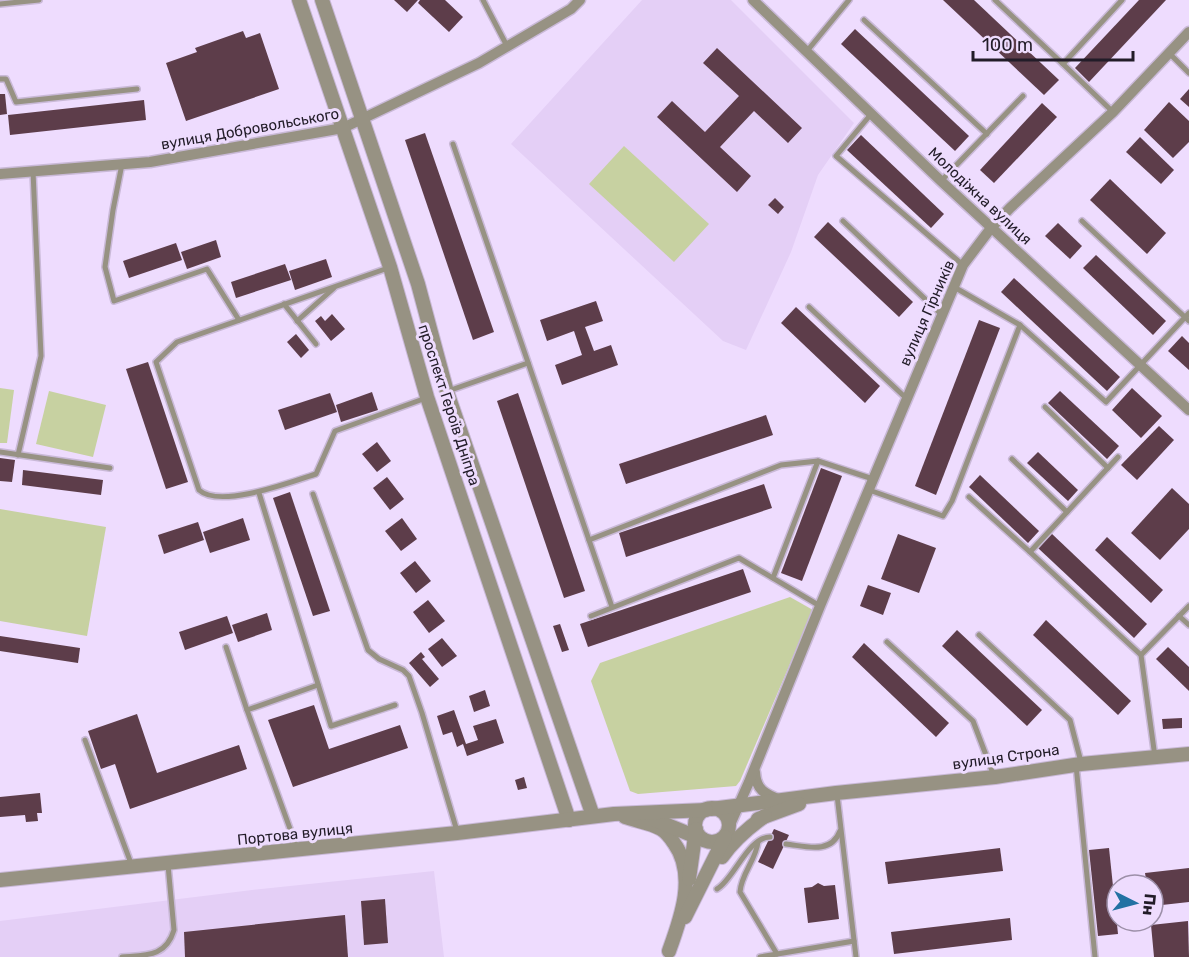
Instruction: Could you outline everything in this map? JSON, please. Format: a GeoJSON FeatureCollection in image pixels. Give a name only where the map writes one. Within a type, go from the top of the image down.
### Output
{"type":"FeatureCollection","features":[{"type":"Feature","properties":{"kind":"street","name":"проспект Героїв Дніпра"},"geometry":{"type":"LineString","coordinates":[[299,0],[390,267],[427,398],[569,820]]}},
{"type":"Feature","properties":{"kind":"street","name":"проспект Героїв Дніпра"},"geometry":{"type":"LineString","coordinates":[[322,0],[418,284],[447,392],[593,816]]}},
{"type":"Feature","properties":{"kind":"street","name":"вулиця Добровольського"},"geometry":{"type":"LineString","coordinates":[[0,174],[150,162],[343,128],[479,63],[571,9],[580,0]]}},
{"type":"Feature","properties":{"kind":"street","name":"Молодіжна вулиця"},"geometry":{"type":"LineString","coordinates":[[753,0],[941,181],[1189,410]]}},
{"type":"Feature","properties":{"kind":"street","name":"вулиця Гірників"},"geometry":{"type":"LineString","coordinates":[[727,832],[963,265],[991,228],[1113,112],[1189,32]]}},
{"type":"Feature","properties":{"kind":"street","name":"вулиця Строна"},"geometry":{"type":"LineString","coordinates":[[832,794],[995,777],[1078,764],[1189,754]]}},
{"type":"Feature","properties":{"kind":"street"},"geometry":{"type":"LineString","coordinates":[[754,769],[757,786],[762,792],[781,800]]}},
{"type":"Feature","properties":{"kind":"street"},"geometry":{"type":"LineString","coordinates":[[687,909],[699,835],[698,817],[711,809],[731,803],[749,782]]}},
{"type":"Feature","properties":{"kind":"street"},"geometry":{"type":"LineString","coordinates":[[614,814],[711,809],[832,794]]}},
{"type":"Feature","properties":{"kind":"street"},"geometry":{"type":"LineString","coordinates":[[614,814],[658,821],[716,842],[727,832],[765,816],[832,794]]}},
{"type":"Feature","properties":{"kind":"street"},"geometry":{"type":"LineString","coordinates":[[667,954],[687,909],[727,832],[729,821],[722,812],[711,809]]}},
{"type":"Feature","properties":{"kind":"street","name":"Портова вулиця"},"geometry":{"type":"LineString","coordinates":[[0,880],[457,833],[614,814]]}},
{"type":"Feature","properties":{"kind":"street"},"geometry":{"type":"LineString","coordinates":[[614,814],[661,829],[678,849],[684,864],[687,909]]}},
{"type":"Feature","properties":{"kind":"street"},"geometry":{"type":"LineString","coordinates":[[687,909],[733,842],[765,816]]}},
{"type":"Feature","properties":{"kind":"lane"},"geometry":{"type":"LineString","coordinates":[[0,4],[39,0]]}},
{"type":"Feature","properties":{"kind":"lane"},"geometry":{"type":"LineString","coordinates":[[483,0],[507,47]]}},
{"type":"Feature","properties":{"kind":"lane"},"geometry":{"type":"LineString","coordinates":[[807,51],[849,0]]}},
{"type":"Feature","properties":{"kind":"lane"},"geometry":{"type":"LineString","coordinates":[[995,0],[1113,112]]}},
{"type":"Feature","properties":{"kind":"lane"},"geometry":{"type":"LineString","coordinates":[[1063,64],[1122,0]]}},
{"type":"Feature","properties":{"kind":"lane"},"geometry":{"type":"LineString","coordinates":[[864,20],[987,134]]}},
{"type":"Feature","properties":{"kind":"lane"},"geometry":{"type":"LineString","coordinates":[[1169,53],[1189,73]]}},
{"type":"Feature","properties":{"kind":"lane"},"geometry":{"type":"LineString","coordinates":[[0,79],[6,79],[16,102],[137,89]]}},
{"type":"Feature","properties":{"kind":"lane"},"geometry":{"type":"LineString","coordinates":[[941,181],[1023,96]]}},
{"type":"Feature","properties":{"kind":"lane"},"geometry":{"type":"LineString","coordinates":[[872,113],[836,156],[963,265]]}},
{"type":"Feature","properties":{"kind":"lane"},"geometry":{"type":"LineString","coordinates":[[453,144],[612,608]]}},
{"type":"Feature","properties":{"kind":"lane"},"geometry":{"type":"LineString","coordinates":[[122,164],[105,267],[114,301],[207,269],[239,320]]}},
{"type":"Feature","properties":{"kind":"lane"},"geometry":{"type":"LineString","coordinates":[[18,455],[41,356],[33,171]]}},
{"type":"Feature","properties":{"kind":"lane"},"geometry":{"type":"LineString","coordinates":[[843,221],[942,315]]}},
{"type":"Feature","properties":{"kind":"lane"},"geometry":{"type":"LineString","coordinates":[[954,287],[1020,325],[1106,402],[1188,317],[1082,221]]}},
{"type":"Feature","properties":{"kind":"lane"},"geometry":{"type":"LineString","coordinates":[[390,267],[177,342],[156,362],[199,490],[213,496],[259,493],[316,474],[336,431],[427,398]]}},
{"type":"Feature","properties":{"kind":"lane"},"geometry":{"type":"LineString","coordinates":[[297,321],[337,285]]}},
{"type":"Feature","properties":{"kind":"lane"},"geometry":{"type":"LineString","coordinates":[[284,304],[316,344]]}},
{"type":"Feature","properties":{"kind":"lane"},"geometry":{"type":"LineString","coordinates":[[809,307],[907,399]]}},
{"type":"Feature","properties":{"kind":"lane"},"geometry":{"type":"LineString","coordinates":[[589,540],[781,465],[818,460],[943,516],[952,501],[1020,325]]}},
{"type":"Feature","properties":{"kind":"lane"},"geometry":{"type":"LineString","coordinates":[[447,392],[528,363]]}},
{"type":"Feature","properties":{"kind":"lane"},"geometry":{"type":"LineString","coordinates":[[1045,408],[1108,468]]}},
{"type":"Feature","properties":{"kind":"lane"},"geometry":{"type":"LineString","coordinates":[[0,452],[110,468]]}},
{"type":"Feature","properties":{"kind":"lane"},"geometry":{"type":"LineString","coordinates":[[1030,552],[1118,457]]}},
{"type":"Feature","properties":{"kind":"lane"},"geometry":{"type":"LineString","coordinates":[[1012,459],[1067,512]]}},
{"type":"Feature","properties":{"kind":"lane"},"geometry":{"type":"LineString","coordinates":[[773,578],[818,460]]}},
{"type":"Feature","properties":{"kind":"lane"},"geometry":{"type":"LineString","coordinates":[[259,493],[331,726],[395,705]]}},
{"type":"Feature","properties":{"kind":"lane"},"geometry":{"type":"LineString","coordinates":[[313,494],[368,650],[374,656],[403,670],[409,676],[422,712],[457,833]]}},
{"type":"Feature","properties":{"kind":"lane"},"geometry":{"type":"LineString","coordinates":[[969,497],[1141,655],[1155,758]]}},
{"type":"Feature","properties":{"kind":"lane"},"geometry":{"type":"LineString","coordinates":[[591,616],[740,558],[820,606]]}},
{"type":"Feature","properties":{"kind":"lane"},"geometry":{"type":"LineString","coordinates":[[1141,655],[1189,606]]}},
{"type":"Feature","properties":{"kind":"lane"},"geometry":{"type":"LineString","coordinates":[[1179,616],[1189,625]]}},
{"type":"Feature","properties":{"kind":"lane"},"geometry":{"type":"LineString","coordinates":[[979,635],[1070,720],[1078,764],[1095,957]]}},
{"type":"Feature","properties":{"kind":"lane"},"geometry":{"type":"LineString","coordinates":[[887,642],[973,721],[995,777]]}},
{"type":"Feature","properties":{"kind":"lane"},"geometry":{"type":"LineString","coordinates":[[226,648],[298,850]]}},
{"type":"Feature","properties":{"kind":"lane"},"geometry":{"type":"LineString","coordinates":[[247,710],[318,685]]}},
{"type":"Feature","properties":{"kind":"lane"},"geometry":{"type":"LineString","coordinates":[[85,740],[133,867]]}},
{"type":"Feature","properties":{"kind":"lane"},"geometry":{"type":"LineString","coordinates":[[832,794],[841,829],[856,957]]}},
{"type":"Feature","properties":{"kind":"lane"},"geometry":{"type":"LineString","coordinates":[[786,844],[824,847],[835,841],[841,829]]}},
{"type":"Feature","properties":{"kind":"lane"},"geometry":{"type":"LineString","coordinates":[[717,889],[726,883],[738,862],[758,842],[770,837]]}},
{"type":"Feature","properties":{"kind":"lane"},"geometry":{"type":"LineString","coordinates":[[758,842],[754,858],[741,882],[740,892],[777,954]]}},
{"type":"Feature","properties":{"kind":"lane"},"geometry":{"type":"LineString","coordinates":[[122,957],[157,953],[168,944],[172,937],[174,930],[168,863]]}},
{"type":"Feature","properties":{"kind":"lane"},"geometry":{"type":"LineString","coordinates":[[760,957],[854,941]]}},
{"type":"Feature","properties":{"kind":"shaded area"},"geometry":{"type":"Polygon","coordinates":[[[642,0],[731,0],[854,123],[818,175],[791,252],[746,350],[723,341],[511,144],[642,0]]]}},
{"type":"Feature","properties":{"kind":"shaded area"},"geometry":{"type":"Polygon","coordinates":[[[434,871],[444,957],[0,957],[0,921],[252,890],[434,871]]]}},
{"type":"Feature","properties":{"kind":"green space"},"geometry":{"type":"Polygon","coordinates":[[[624,146],[709,224],[674,262],[589,184],[624,146]]]}},
{"type":"Feature","properties":{"kind":"green space"},"geometry":{"type":"Polygon","coordinates":[[[0,388],[14,390],[7,443],[0,443],[0,388]]]}},
{"type":"Feature","properties":{"kind":"green space"},"geometry":{"type":"Polygon","coordinates":[[[49,391],[106,405],[93,457],[36,444],[49,391]]]}},
{"type":"Feature","properties":{"kind":"green space"},"geometry":{"type":"Polygon","coordinates":[[[0,509],[106,527],[87,636],[0,621],[0,509]]]}},
{"type":"Feature","properties":{"kind":"green space"},"geometry":{"type":"Polygon","coordinates":[[[790,597],[813,610],[736,786],[638,794],[630,791],[591,681],[600,663],[790,597]]]}},
{"type":"Feature","properties":{"kind":"building"},"geometry":{"type":"Polygon","coordinates":[[[394,0],[418,0],[407,12],[394,0]]]}},
{"type":"Feature","properties":{"kind":"building"},"geometry":{"type":"Polygon","coordinates":[[[420,0],[445,0],[463,17],[449,32],[418,3],[420,0]]]}},
{"type":"Feature","properties":{"kind":"building"},"geometry":{"type":"Polygon","coordinates":[[[943,0],[974,0],[1059,80],[1044,95],[943,0]]]}},
{"type":"Feature","properties":{"kind":"building"},"geometry":{"type":"Polygon","coordinates":[[[1139,0],[1166,0],[1089,82],[1075,68],[1139,0]]]}},
{"type":"Feature","properties":{"kind":"building"},"geometry":{"type":"Polygon","coordinates":[[[855,29],[969,136],[955,151],[841,44],[855,29]]]}},
{"type":"Feature","properties":{"kind":"building"},"geometry":{"type":"Polygon","coordinates":[[[243,31],[246,38],[260,33],[279,89],[186,121],[166,63],[197,52],[195,48],[243,31]]]}},
{"type":"Feature","properties":{"kind":"building"},"geometry":{"type":"Polygon","coordinates":[[[717,48],[802,128],[788,143],[754,111],[720,147],[751,176],[737,192],[657,117],[672,101],[705,132],[739,96],[703,63],[717,48]]]}},
{"type":"Feature","properties":{"kind":"building"},"geometry":{"type":"Polygon","coordinates":[[[1189,89],[1189,107],[1180,99],[1189,89]]]}},
{"type":"Feature","properties":{"kind":"building"},"geometry":{"type":"Polygon","coordinates":[[[0,94],[5,94],[7,114],[0,115],[0,94]]]}},
{"type":"Feature","properties":{"kind":"building"},"geometry":{"type":"Polygon","coordinates":[[[144,100],[146,120],[10,135],[8,115],[144,100]]]}},
{"type":"Feature","properties":{"kind":"building"},"geometry":{"type":"Polygon","coordinates":[[[1169,102],[1189,121],[1189,142],[1173,158],[1144,130],[1169,102]]]}},
{"type":"Feature","properties":{"kind":"building"},"geometry":{"type":"Polygon","coordinates":[[[1042,103],[1057,117],[994,183],[980,170],[1042,103]]]}},
{"type":"Feature","properties":{"kind":"building"},"geometry":{"type":"Polygon","coordinates":[[[425,133],[494,332],[473,340],[405,140],[425,133]]]}},
{"type":"Feature","properties":{"kind":"building"},"geometry":{"type":"Polygon","coordinates":[[[861,135],[944,214],[931,228],[847,150],[861,135]]]}},
{"type":"Feature","properties":{"kind":"building"},"geometry":{"type":"Polygon","coordinates":[[[1140,137],[1174,170],[1161,184],[1126,152],[1140,137]]]}},
{"type":"Feature","properties":{"kind":"building"},"geometry":{"type":"Polygon","coordinates":[[[1110,179],[1166,233],[1147,254],[1090,200],[1110,179]]]}},
{"type":"Feature","properties":{"kind":"building"},"geometry":{"type":"Polygon","coordinates":[[[775,198],[784,207],[778,214],[768,205],[775,198]]]}},
{"type":"Feature","properties":{"kind":"building"},"geometry":{"type":"Polygon","coordinates":[[[828,222],[913,302],[899,317],[814,237],[828,222]]]}},
{"type":"Feature","properties":{"kind":"building"},"geometry":{"type":"Polygon","coordinates":[[[1058,223],[1082,246],[1070,259],[1045,236],[1058,223]]]}},
{"type":"Feature","properties":{"kind":"building"},"geometry":{"type":"Polygon","coordinates":[[[216,240],[221,257],[187,269],[181,252],[216,240]]]}},
{"type":"Feature","properties":{"kind":"building"},"geometry":{"type":"Polygon","coordinates":[[[176,243],[182,260],[129,278],[123,261],[176,243]]]}},
{"type":"Feature","properties":{"kind":"building"},"geometry":{"type":"Polygon","coordinates":[[[1096,255],[1166,321],[1153,335],[1083,268],[1096,255]]]}},
{"type":"Feature","properties":{"kind":"building"},"geometry":{"type":"Polygon","coordinates":[[[326,259],[332,277],[295,290],[289,271],[326,259]]]}},
{"type":"Feature","properties":{"kind":"building"},"geometry":{"type":"Polygon","coordinates":[[[285,264],[291,280],[236,298],[231,282],[285,264]]]}},
{"type":"Feature","properties":{"kind":"building"},"geometry":{"type":"Polygon","coordinates":[[[1014,278],[1120,377],[1107,391],[1001,292],[1014,278]]]}},
{"type":"Feature","properties":{"kind":"building"},"geometry":{"type":"Polygon","coordinates":[[[596,301],[603,321],[585,327],[594,351],[611,345],[618,365],[562,385],[555,365],[582,355],[574,331],[547,341],[540,320],[596,301]]]}},
{"type":"Feature","properties":{"kind":"building"},"geometry":{"type":"Polygon","coordinates":[[[796,307],[880,386],[865,403],[781,323],[796,307]]]}},
{"type":"Feature","properties":{"kind":"building"},"geometry":{"type":"Polygon","coordinates":[[[332,314],[345,329],[331,341],[315,321],[321,316],[325,321],[332,314]]]}},
{"type":"Feature","properties":{"kind":"building"},"geometry":{"type":"Polygon","coordinates":[[[979,320],[1000,328],[936,495],[915,486],[979,320]]]}},
{"type":"Feature","properties":{"kind":"building"},"geometry":{"type":"Polygon","coordinates":[[[296,334],[309,350],[301,358],[287,342],[296,334]]]}},
{"type":"Feature","properties":{"kind":"building"},"geometry":{"type":"Polygon","coordinates":[[[1182,336],[1189,343],[1189,370],[1168,351],[1182,336]]]}},
{"type":"Feature","properties":{"kind":"building"},"geometry":{"type":"Polygon","coordinates":[[[148,362],[188,482],[166,489],[126,369],[148,362]]]}},
{"type":"Feature","properties":{"kind":"building"},"geometry":{"type":"Polygon","coordinates":[[[1132,388],[1162,416],[1141,438],[1112,410],[1132,388]]]}},
{"type":"Feature","properties":{"kind":"building"},"geometry":{"type":"Polygon","coordinates":[[[1060,391],[1119,446],[1107,459],[1048,403],[1060,391]]]}},
{"type":"Feature","properties":{"kind":"building"},"geometry":{"type":"Polygon","coordinates":[[[372,392],[378,410],[341,422],[336,405],[372,392]]]}},
{"type":"Feature","properties":{"kind":"building"},"geometry":{"type":"Polygon","coordinates":[[[330,393],[337,412],[285,430],[278,410],[330,393]]]}},
{"type":"Feature","properties":{"kind":"building"},"geometry":{"type":"Polygon","coordinates":[[[518,393],[585,591],[564,598],[497,401],[518,393]]]}},
{"type":"Feature","properties":{"kind":"building"},"geometry":{"type":"Polygon","coordinates":[[[766,415],[773,435],[626,484],[619,464],[766,415]]]}},
{"type":"Feature","properties":{"kind":"building"},"geometry":{"type":"Polygon","coordinates":[[[1159,426],[1174,440],[1137,480],[1121,465],[1159,426]]]}},
{"type":"Feature","properties":{"kind":"building"},"geometry":{"type":"Polygon","coordinates":[[[377,442],[391,461],[377,472],[362,454],[377,442]]]}},
{"type":"Feature","properties":{"kind":"building"},"geometry":{"type":"Polygon","coordinates":[[[1038,452],[1078,490],[1068,501],[1027,463],[1038,452]]]}},
{"type":"Feature","properties":{"kind":"building"},"geometry":{"type":"Polygon","coordinates":[[[0,458],[15,460],[12,482],[0,481],[0,458]]]}},
{"type":"Feature","properties":{"kind":"building"},"geometry":{"type":"Polygon","coordinates":[[[821,468],[842,476],[802,581],[781,573],[821,468]]]}},
{"type":"Feature","properties":{"kind":"building"},"geometry":{"type":"Polygon","coordinates":[[[23,470],[103,480],[101,495],[22,485],[23,470]]]}},
{"type":"Feature","properties":{"kind":"building"},"geometry":{"type":"Polygon","coordinates":[[[980,475],[1039,531],[1028,543],[969,487],[980,475]]]}},
{"type":"Feature","properties":{"kind":"building"},"geometry":{"type":"Polygon","coordinates":[[[387,477],[404,499],[390,510],[373,488],[387,477]]]}},
{"type":"Feature","properties":{"kind":"building"},"geometry":{"type":"Polygon","coordinates":[[[764,484],[772,508],[626,557],[619,533],[764,484]]]}},
{"type":"Feature","properties":{"kind":"building"},"geometry":{"type":"Polygon","coordinates":[[[1172,488],[1189,504],[1189,529],[1160,560],[1131,533],[1172,488]]]}},
{"type":"Feature","properties":{"kind":"building"},"geometry":{"type":"Polygon","coordinates":[[[290,492],[330,611],[313,616],[273,498],[290,492]]]}},
{"type":"Feature","properties":{"kind":"building"},"geometry":{"type":"Polygon","coordinates":[[[243,518],[250,540],[210,553],[203,532],[243,518]]]}},
{"type":"Feature","properties":{"kind":"building"},"geometry":{"type":"Polygon","coordinates":[[[402,518],[417,539],[401,551],[385,531],[402,518]]]}},
{"type":"Feature","properties":{"kind":"building"},"geometry":{"type":"Polygon","coordinates":[[[198,522],[204,540],[164,554],[158,535],[198,522]]]}},
{"type":"Feature","properties":{"kind":"building"},"geometry":{"type":"Polygon","coordinates":[[[1051,533],[1147,624],[1134,638],[1038,548],[1051,533]]]}},
{"type":"Feature","properties":{"kind":"building"},"geometry":{"type":"Polygon","coordinates":[[[898,534],[936,548],[919,593],[881,579],[898,534]]]}},
{"type":"Feature","properties":{"kind":"building"},"geometry":{"type":"Polygon","coordinates":[[[1107,537],[1163,590],[1151,603],[1095,550],[1107,537]]]}},
{"type":"Feature","properties":{"kind":"building"},"geometry":{"type":"Polygon","coordinates":[[[415,561],[431,581],[416,593],[400,573],[415,561]]]}},
{"type":"Feature","properties":{"kind":"building"},"geometry":{"type":"Polygon","coordinates":[[[743,569],[751,592],[588,647],[580,624],[743,569]]]}},
{"type":"Feature","properties":{"kind":"building"},"geometry":{"type":"Polygon","coordinates":[[[868,585],[891,593],[883,615],[860,606],[868,585]]]}},
{"type":"Feature","properties":{"kind":"building"},"geometry":{"type":"Polygon","coordinates":[[[428,600],[445,621],[429,633],[413,612],[428,600]]]}},
{"type":"Feature","properties":{"kind":"building"},"geometry":{"type":"Polygon","coordinates":[[[267,613],[272,630],[238,642],[232,625],[267,613]]]}},
{"type":"Feature","properties":{"kind":"building"},"geometry":{"type":"Polygon","coordinates":[[[227,616],[233,633],[185,650],[179,632],[227,616]]]}},
{"type":"Feature","properties":{"kind":"building"},"geometry":{"type":"Polygon","coordinates":[[[1046,620],[1131,701],[1118,715],[1033,635],[1046,620]]]}},
{"type":"Feature","properties":{"kind":"building"},"geometry":{"type":"Polygon","coordinates":[[[560,624],[569,650],[562,652],[553,626],[560,624]]]}},
{"type":"Feature","properties":{"kind":"building"},"geometry":{"type":"Polygon","coordinates":[[[957,630],[1042,710],[1027,726],[942,646],[957,630]]]}},
{"type":"Feature","properties":{"kind":"building"},"geometry":{"type":"Polygon","coordinates":[[[0,636],[80,648],[78,663],[0,651],[0,636]]]}},
{"type":"Feature","properties":{"kind":"building"},"geometry":{"type":"Polygon","coordinates":[[[442,638],[457,656],[442,667],[428,649],[442,638]]]}},
{"type":"Feature","properties":{"kind":"building"},"geometry":{"type":"Polygon","coordinates":[[[864,643],[949,723],[936,737],[852,657],[864,643]]]}},
{"type":"Feature","properties":{"kind":"building"},"geometry":{"type":"Polygon","coordinates":[[[1168,647],[1189,667],[1189,691],[1156,659],[1168,647]]]}},
{"type":"Feature","properties":{"kind":"building"},"geometry":{"type":"Polygon","coordinates":[[[421,652],[425,657],[422,659],[439,679],[430,687],[409,663],[421,652]]]}},
{"type":"Feature","properties":{"kind":"building"},"geometry":{"type":"Polygon","coordinates":[[[485,690],[490,706],[474,712],[469,696],[485,690]]]}},
{"type":"Feature","properties":{"kind":"building"},"geometry":{"type":"Polygon","coordinates":[[[314,705],[329,749],[400,725],[408,748],[293,787],[268,720],[314,705]]]}},
{"type":"Feature","properties":{"kind":"building"},"geometry":{"type":"Polygon","coordinates":[[[454,710],[466,744],[478,740],[473,726],[496,719],[504,743],[467,756],[463,744],[457,747],[452,732],[443,735],[437,716],[454,710]]]}},
{"type":"Feature","properties":{"kind":"building"},"geometry":{"type":"Polygon","coordinates":[[[137,714],[157,773],[239,745],[247,769],[130,809],[115,764],[101,769],[88,731],[137,714]]]}},
{"type":"Feature","properties":{"kind":"building"},"geometry":{"type":"Polygon","coordinates":[[[1182,718],[1182,728],[1163,729],[1162,719],[1182,718]]]}},
{"type":"Feature","properties":{"kind":"building"},"geometry":{"type":"Polygon","coordinates":[[[524,777],[527,788],[518,790],[515,780],[524,777]]]}},
{"type":"Feature","properties":{"kind":"building"},"geometry":{"type":"Polygon","coordinates":[[[40,793],[42,813],[37,813],[38,821],[26,822],[25,815],[0,817],[0,797],[40,793]]]}},
{"type":"Feature","properties":{"kind":"building"},"geometry":{"type":"Polygon","coordinates":[[[774,829],[789,835],[773,869],[758,862],[774,829]]]}},
{"type":"Feature","properties":{"kind":"building"},"geometry":{"type":"Polygon","coordinates":[[[1000,848],[1003,871],[888,884],[885,862],[1000,848]]]}},
{"type":"Feature","properties":{"kind":"building"},"geometry":{"type":"Polygon","coordinates":[[[1109,848],[1112,873],[1105,873],[1105,933],[1118,934],[1098,936],[1089,850],[1109,848]]]}},
{"type":"Feature","properties":{"kind":"building"},"geometry":{"type":"Polygon","coordinates":[[[1189,868],[1189,902],[1165,905],[1165,873],[1145,873],[1189,868]]]}},
{"type":"Feature","properties":{"kind":"building"},"geometry":{"type":"Polygon","coordinates":[[[818,883],[824,886],[835,885],[839,919],[808,923],[804,888],[818,883]]]}},
{"type":"Feature","properties":{"kind":"building"},"geometry":{"type":"Polygon","coordinates":[[[385,899],[388,943],[364,945],[361,901],[385,899]]]}},
{"type":"Feature","properties":{"kind":"building"},"geometry":{"type":"Polygon","coordinates":[[[345,915],[348,957],[185,957],[184,932],[345,915]]]}},
{"type":"Feature","properties":{"kind":"building"},"geometry":{"type":"Polygon","coordinates":[[[1010,918],[1012,940],[894,954],[891,932],[1010,918]]]}},
{"type":"Feature","properties":{"kind":"building"},"geometry":{"type":"Polygon","coordinates":[[[1188,921],[1189,957],[1154,957],[1152,933],[1165,933],[1165,923],[1188,921]]]}}]}
